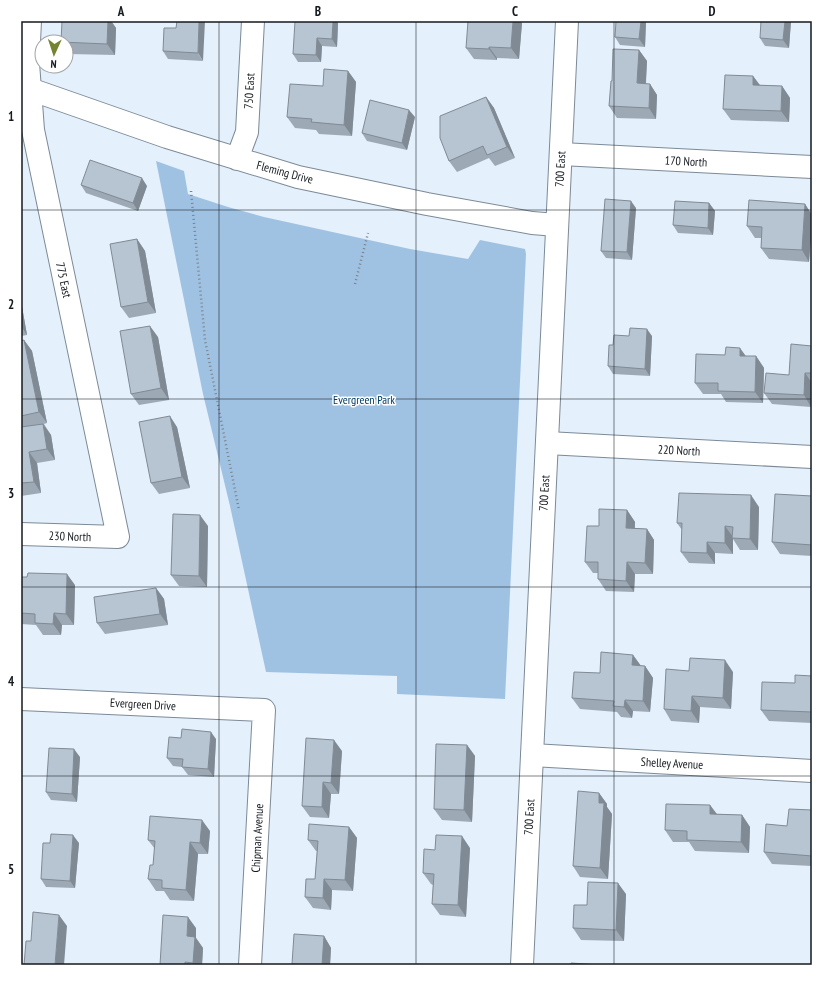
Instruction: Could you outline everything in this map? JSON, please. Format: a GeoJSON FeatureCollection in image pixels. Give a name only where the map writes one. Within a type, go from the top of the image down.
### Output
{"type":"FeatureCollection","features":[{"type":"Feature","properties":{"kind":"street","name":"775 East"},"geometry":{"type":"LineString","coordinates":[[30,21],[25,87],[32,130],[118,537]]}},
{"type":"Feature","properties":{"kind":"street","name":"750 East"},"geometry":{"type":"LineString","coordinates":[[237,159],[247,132],[252,21]]}},
{"type":"Feature","properties":{"kind":"street","name":"700 East"},"geometry":{"type":"LineString","coordinates":[[522,965],[567,21]]}},
{"type":"Feature","properties":{"kind":"street","name":"Fleming Drive"},"geometry":{"type":"LineString","coordinates":[[25,87],[167,137],[298,177],[412,201],[532,223],[557,225]]}},
{"type":"Feature","properties":{"kind":"street","name":"170 North"},"geometry":{"type":"LineString","coordinates":[[560,154],[812,167]]}},
{"type":"Feature","properties":{"kind":"street","name":"220 North"},"geometry":{"type":"LineString","coordinates":[[546,443],[812,457]]}},
{"type":"Feature","properties":{"kind":"street","name":"230 North"},"geometry":{"type":"LineString","coordinates":[[21,534],[118,537]]}},
{"type":"Feature","properties":{"kind":"street","name":"Evergreen Drive"},"geometry":{"type":"LineString","coordinates":[[21,699],[264,710]]}},
{"type":"Feature","properties":{"kind":"street","name":"Chipman Avenue"},"geometry":{"type":"LineString","coordinates":[[250,965],[264,710]]}},
{"type":"Feature","properties":{"kind":"street","name":"Shelley Avenue"},"geometry":{"type":"LineString","coordinates":[[532,756],[812,771]]}},
{"type":"Feature","properties":{"kind":"path"},"geometry":{"type":"LineString","coordinates":[[191,191],[205,340],[239,510]]}},
{"type":"Feature","properties":{"kind":"path"},"geometry":{"type":"LineString","coordinates":[[355,284],[368,233]]}},
{"type":"Feature","properties":{"kind":"green space","name":"Evergreen Park"},"geometry":{"type":"Polygon","coordinates":[[[156,161],[184,171],[188,194],[264,217],[410,249],[468,259],[480,240],[525,249],[526,254],[505,699],[397,694],[397,676],[266,672],[230,506],[203,394],[156,161]]]}},
{"type":"Feature","properties":{"kind":"building"},"geometry":{"type":"Polygon","coordinates":[[[62,21],[108,21],[107,44],[74,43],[74,34],[61,34],[62,21]]]}},
{"type":"Feature","properties":{"kind":"building"},"geometry":{"type":"Polygon","coordinates":[[[177,21],[199,21],[198,53],[163,51],[164,28],[176,28],[177,21]]]}},
{"type":"Feature","properties":{"kind":"building"},"geometry":{"type":"Polygon","coordinates":[[[295,21],[333,21],[332,39],[317,38],[316,55],[293,54],[295,21]]]}},
{"type":"Feature","properties":{"kind":"building"},"geometry":{"type":"Polygon","coordinates":[[[468,21],[513,21],[511,48],[466,48],[468,21]]]}},
{"type":"Feature","properties":{"kind":"building"},"geometry":{"type":"Polygon","coordinates":[[[616,21],[641,21],[639,39],[615,37],[616,21]]]}},
{"type":"Feature","properties":{"kind":"building"},"geometry":{"type":"Polygon","coordinates":[[[761,21],[785,21],[783,40],[760,38],[761,21]]]}},
{"type":"Feature","properties":{"kind":"building"},"geometry":{"type":"Polygon","coordinates":[[[613,49],[639,50],[637,83],[650,84],[649,108],[609,106],[612,81],[613,49]]]}},
{"type":"Feature","properties":{"kind":"building"},"geometry":{"type":"Polygon","coordinates":[[[324,69],[348,71],[344,125],[311,122],[312,119],[287,117],[290,84],[323,86],[324,69]]]}},
{"type":"Feature","properties":{"kind":"building"},"geometry":{"type":"Polygon","coordinates":[[[725,75],[753,76],[753,85],[782,86],[781,111],[723,109],[725,75]]]}},
{"type":"Feature","properties":{"kind":"building"},"geometry":{"type":"Polygon","coordinates":[[[486,97],[507,147],[487,155],[483,146],[449,161],[440,138],[440,116],[486,97]]]}},
{"type":"Feature","properties":{"kind":"building"},"geometry":{"type":"Polygon","coordinates":[[[370,100],[409,110],[402,143],[362,133],[370,100]]]}},
{"type":"Feature","properties":{"kind":"building"},"geometry":{"type":"Polygon","coordinates":[[[90,160],[142,178],[133,203],[81,185],[90,160]]]}},
{"type":"Feature","properties":{"kind":"building"},"geometry":{"type":"Polygon","coordinates":[[[605,199],[631,201],[627,252],[601,251],[605,199]]]}},
{"type":"Feature","properties":{"kind":"building"},"geometry":{"type":"Polygon","coordinates":[[[749,200],[805,204],[802,250],[761,248],[762,227],[747,226],[749,200]]]}},
{"type":"Feature","properties":{"kind":"building"},"geometry":{"type":"Polygon","coordinates":[[[675,201],[709,203],[708,228],[673,225],[675,201]]]}},
{"type":"Feature","properties":{"kind":"building"},"geometry":{"type":"Polygon","coordinates":[[[137,239],[148,302],[121,307],[110,244],[137,239]]]}},
{"type":"Feature","properties":{"kind":"building"},"geometry":{"type":"Polygon","coordinates":[[[150,326],[161,388],[131,394],[120,331],[150,326]]]}},
{"type":"Feature","properties":{"kind":"building"},"geometry":{"type":"Polygon","coordinates":[[[630,328],[647,329],[645,369],[608,366],[609,345],[613,345],[614,335],[629,336],[630,328]]]}},
{"type":"Feature","properties":{"kind":"building"},"geometry":{"type":"Polygon","coordinates":[[[24,340],[39,412],[21,416],[21,341],[24,340]]]}},
{"type":"Feature","properties":{"kind":"building"},"geometry":{"type":"Polygon","coordinates":[[[791,344],[812,346],[812,373],[805,373],[804,395],[764,393],[766,373],[789,375],[791,344]]]}},
{"type":"Feature","properties":{"kind":"building"},"geometry":{"type":"Polygon","coordinates":[[[726,347],[740,348],[740,356],[756,356],[755,392],[718,391],[718,383],[695,383],[696,354],[725,355],[726,347]]]}},
{"type":"Feature","properties":{"kind":"building"},"geometry":{"type":"Polygon","coordinates":[[[170,416],[182,477],[151,483],[139,422],[170,416]]]}},
{"type":"Feature","properties":{"kind":"building"},"geometry":{"type":"Polygon","coordinates":[[[43,424],[47,449],[29,452],[34,482],[21,483],[21,427],[43,424]]]}},
{"type":"Feature","properties":{"kind":"building"},"geometry":{"type":"Polygon","coordinates":[[[679,493],[751,495],[750,539],[732,538],[733,527],[725,526],[725,543],[707,542],[707,553],[681,552],[682,523],[677,523],[679,493]]]}},
{"type":"Feature","properties":{"kind":"building"},"geometry":{"type":"Polygon","coordinates":[[[775,494],[812,496],[812,545],[772,542],[775,494]]]}},
{"type":"Feature","properties":{"kind":"building"},"geometry":{"type":"Polygon","coordinates":[[[599,509],[627,510],[626,528],[647,529],[645,563],[627,562],[626,581],[598,579],[598,562],[585,562],[587,526],[599,526],[599,509]]]}},
{"type":"Feature","properties":{"kind":"building"},"geometry":{"type":"Polygon","coordinates":[[[173,514],[200,515],[199,576],[171,575],[173,514]]]}},
{"type":"Feature","properties":{"kind":"building"},"geometry":{"type":"Polygon","coordinates":[[[28,573],[67,574],[66,614],[54,613],[53,624],[35,623],[35,614],[21,613],[21,577],[27,577],[28,573]]]}},
{"type":"Feature","properties":{"kind":"building"},"geometry":{"type":"Polygon","coordinates":[[[156,588],[160,614],[97,623],[94,597],[156,588]]]}},
{"type":"Feature","properties":{"kind":"building"},"geometry":{"type":"Polygon","coordinates":[[[601,652],[633,655],[632,665],[645,666],[643,701],[625,700],[624,707],[613,706],[614,701],[572,698],[574,672],[600,673],[601,652]]]}},
{"type":"Feature","properties":{"kind":"building"},"geometry":{"type":"Polygon","coordinates":[[[690,658],[725,660],[723,698],[692,696],[691,711],[664,709],[666,669],[689,671],[690,658]]]}},
{"type":"Feature","properties":{"kind":"building"},"geometry":{"type":"Polygon","coordinates":[[[795,675],[812,676],[812,712],[761,710],[762,682],[795,683],[795,675]]]}},
{"type":"Feature","properties":{"kind":"building"},"geometry":{"type":"Polygon","coordinates":[[[182,729],[211,732],[208,769],[182,767],[183,759],[167,758],[169,737],[181,738],[182,729]]]}},
{"type":"Feature","properties":{"kind":"building"},"geometry":{"type":"Polygon","coordinates":[[[306,738],[334,740],[331,783],[323,782],[322,807],[302,806],[306,738]]]}},
{"type":"Feature","properties":{"kind":"building"},"geometry":{"type":"Polygon","coordinates":[[[436,744],[467,745],[464,810],[434,809],[436,744]]]}},
{"type":"Feature","properties":{"kind":"building"},"geometry":{"type":"Polygon","coordinates":[[[49,748],[74,749],[72,794],[46,792],[49,748]]]}},
{"type":"Feature","properties":{"kind":"building"},"geometry":{"type":"Polygon","coordinates":[[[578,791],[599,793],[599,803],[604,803],[600,868],[573,866],[578,791]]]}},
{"type":"Feature","properties":{"kind":"building"},"geometry":{"type":"Polygon","coordinates":[[[666,804],[710,805],[710,814],[742,815],[741,842],[687,840],[687,831],[665,830],[666,804]]]}},
{"type":"Feature","properties":{"kind":"building"},"geometry":{"type":"Polygon","coordinates":[[[789,809],[812,810],[812,856],[764,852],[766,824],[787,826],[789,809]]]}},
{"type":"Feature","properties":{"kind":"building"},"geometry":{"type":"Polygon","coordinates":[[[150,816],[202,820],[200,843],[190,842],[186,890],[162,888],[162,880],[148,879],[150,865],[153,865],[155,841],[148,840],[150,816]]]}},
{"type":"Feature","properties":{"kind":"building"},"geometry":{"type":"Polygon","coordinates":[[[309,824],[349,827],[345,880],[324,879],[323,898],[305,897],[306,879],[315,879],[318,841],[308,840],[309,824]]]}},
{"type":"Feature","properties":{"kind":"building"},"geometry":{"type":"Polygon","coordinates":[[[51,834],[73,835],[70,881],[41,879],[43,843],[50,843],[51,834]]]}},
{"type":"Feature","properties":{"kind":"building"},"geometry":{"type":"Polygon","coordinates":[[[436,835],[462,836],[458,905],[432,904],[434,874],[423,873],[424,849],[435,850],[436,835]]]}},
{"type":"Feature","properties":{"kind":"building"},"geometry":{"type":"Polygon","coordinates":[[[588,882],[618,883],[616,930],[573,928],[574,905],[587,905],[588,882]]]}},
{"type":"Feature","properties":{"kind":"building"},"geometry":{"type":"Polygon","coordinates":[[[33,912],[59,915],[55,965],[24,965],[26,941],[31,941],[33,912]]]}},
{"type":"Feature","properties":{"kind":"building"},"geometry":{"type":"Polygon","coordinates":[[[163,915],[188,917],[187,936],[195,937],[193,963],[185,962],[185,965],[160,965],[163,915]]]}},
{"type":"Feature","properties":{"kind":"building"},"geometry":{"type":"Polygon","coordinates":[[[294,934],[324,936],[322,965],[292,964],[294,934]]]}},
{"type":"Feature","properties":{"kind":"building"},"geometry":{"type":"Polygon","coordinates":[[[571,963],[599,965],[571,965],[571,963]]]}}]}
